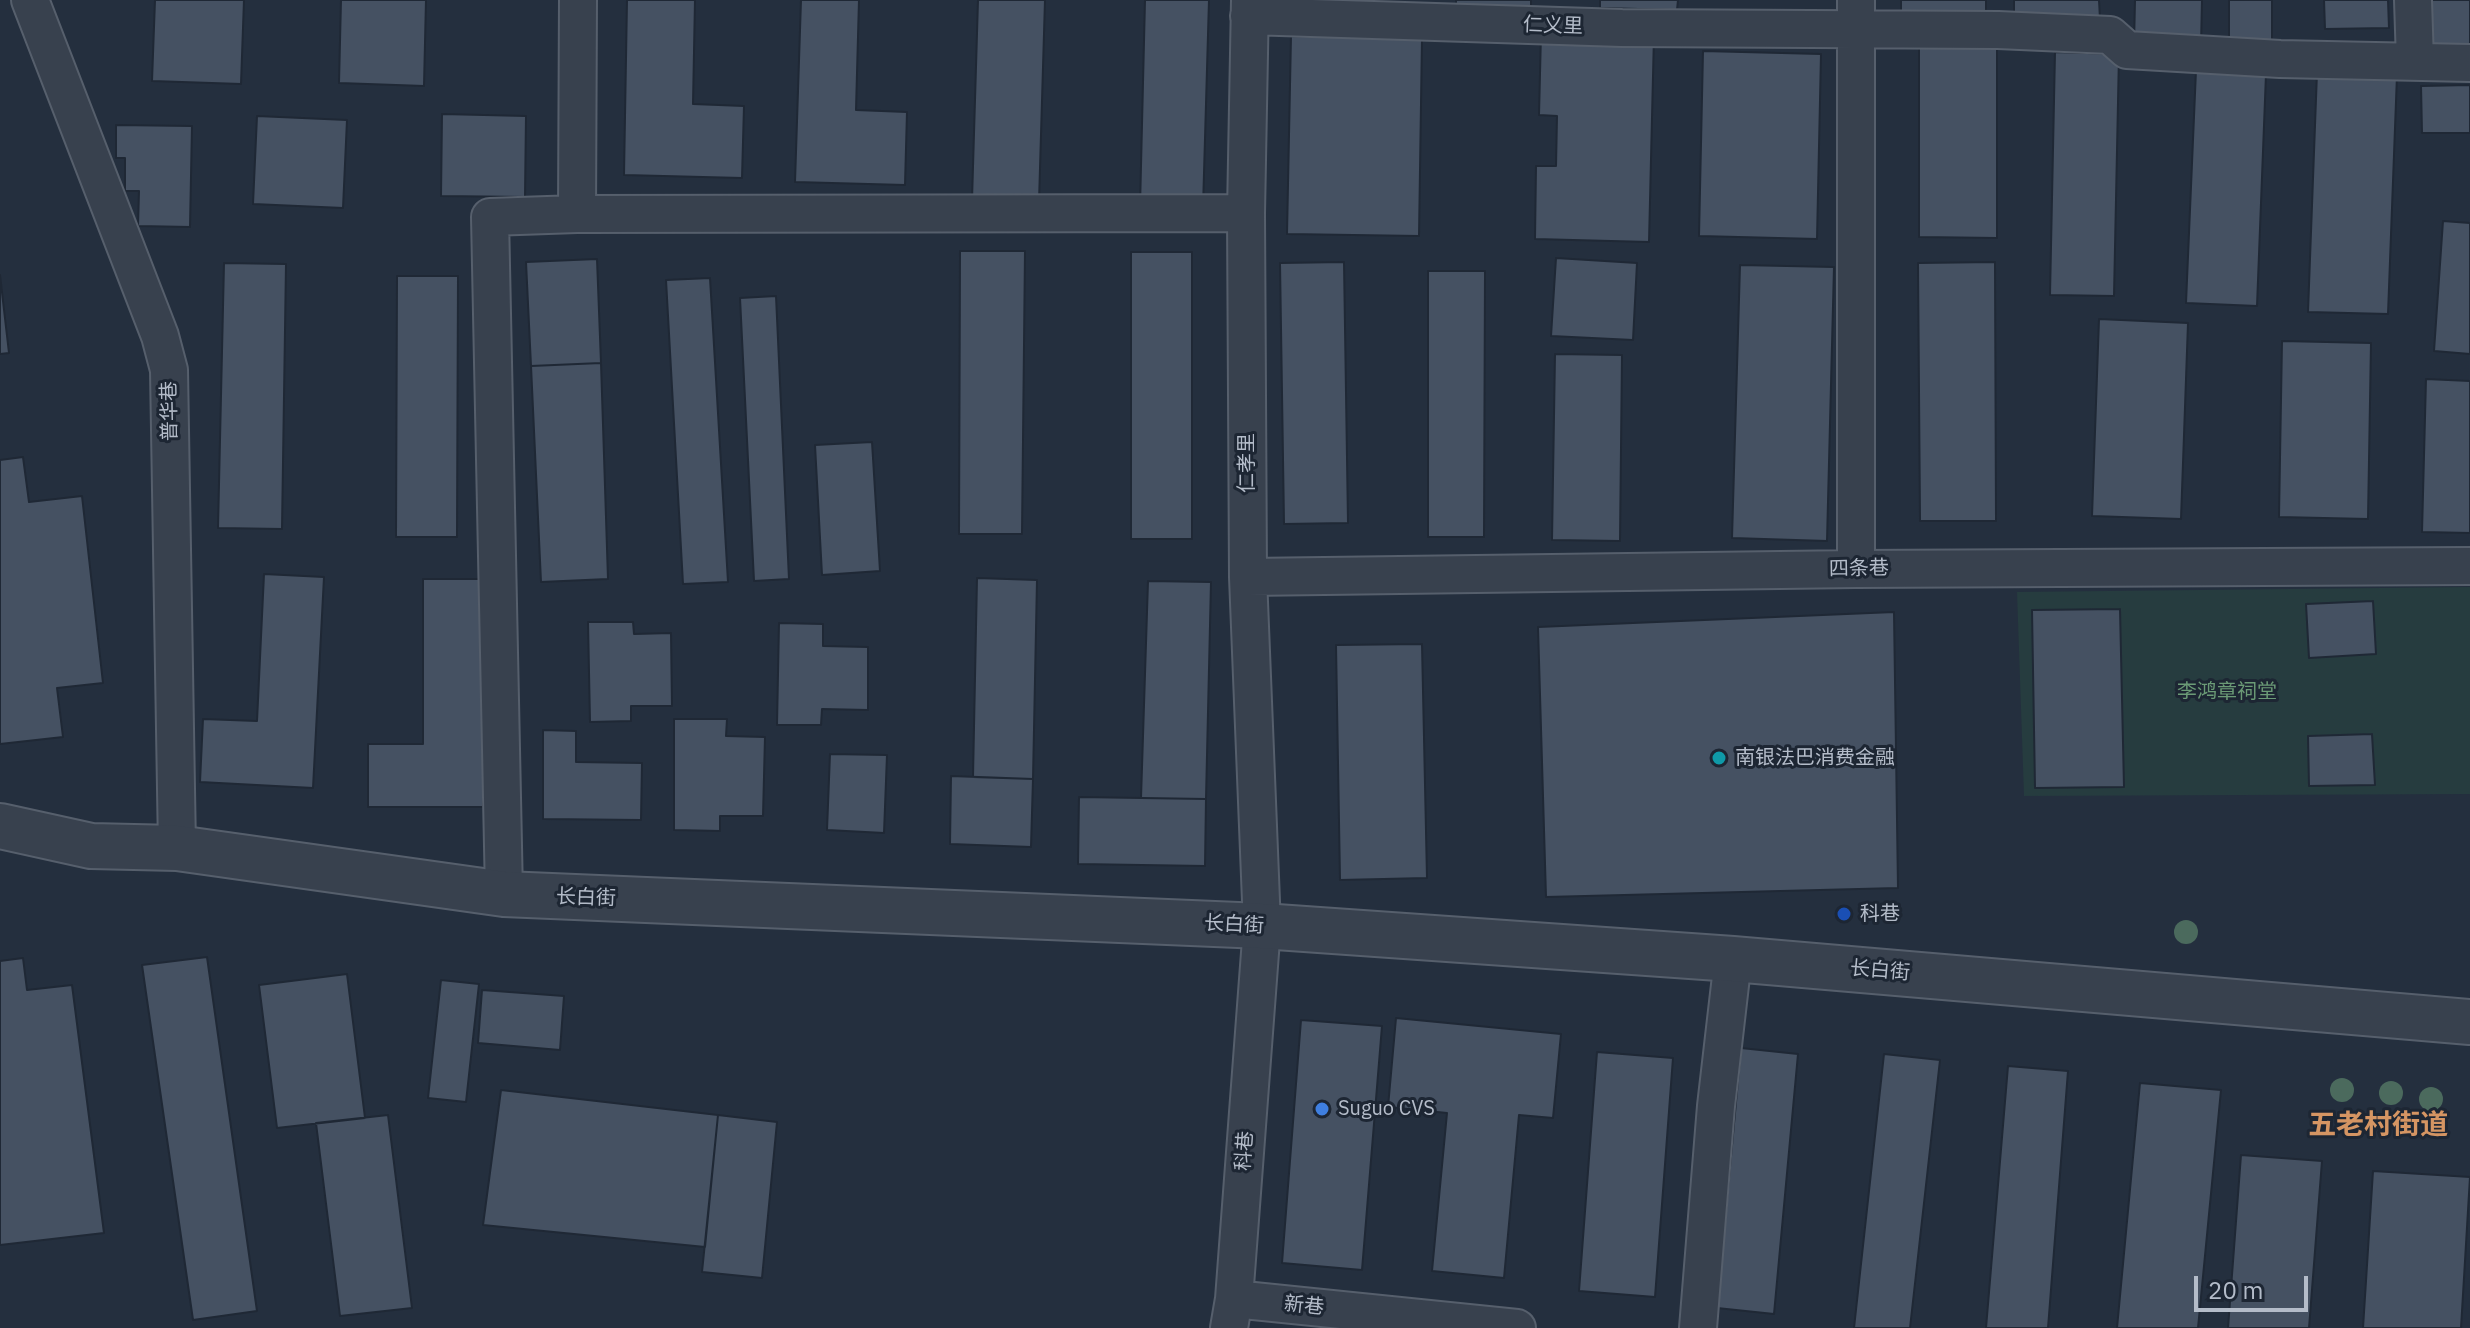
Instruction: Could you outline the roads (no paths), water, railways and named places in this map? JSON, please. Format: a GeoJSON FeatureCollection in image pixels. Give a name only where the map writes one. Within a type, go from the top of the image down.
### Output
{"type":"FeatureCollection","features":[{"type":"Feature","properties":{"kind":"street","name":"普华巷"},"geometry":{"type":"LineString","coordinates":[[30,0],[160,336],[169,370],[177,848]]}},
{"type":"Feature","properties":{"kind":"street"},"geometry":{"type":"LineString","coordinates":[[577,214],[578,0]]}},
{"type":"Feature","properties":{"kind":"street"},"geometry":{"type":"LineString","coordinates":[[2413,0],[2415,61]]}},
{"type":"Feature","properties":{"kind":"street","name":"仁义里"},"geometry":{"type":"LineString","coordinates":[[1250,8],[1622,28],[1856,15],[1998,30],[2110,35],[2127,50],[2280,59],[2470,63]]}},
{"type":"Feature","properties":{"kind":"street","name":"仁孝里"},"geometry":{"type":"LineString","coordinates":[[1250,8],[1246,213],[1248,577],[1262,926]]}},
{"type":"Feature","properties":{"kind":"street"},"geometry":{"type":"LineString","coordinates":[[1856,15],[1856,569]]}},
{"type":"Feature","properties":{"kind":"street"},"geometry":{"type":"LineString","coordinates":[[504,894],[490,217],[577,214],[1246,213]]}},
{"type":"Feature","properties":{"kind":"street","name":"四条巷"},"geometry":{"type":"LineString","coordinates":[[1248,577],[1856,569],[2470,566]]}},
{"type":"Feature","properties":{"kind":"street","name":"长白街"},"geometry":{"type":"LineString","coordinates":[[0,826],[91,846],[177,848],[504,894],[1262,926],[1733,959],[2470,1022]]}},
{"type":"Feature","properties":{"kind":"street","name":"科巷"},"geometry":{"type":"LineString","coordinates":[[1232,1314],[1262,926]]}},
{"type":"Feature","properties":{"kind":"street"},"geometry":{"type":"LineString","coordinates":[[1698,1328],[1716,1106],[1733,959]]}},
{"type":"Feature","properties":{"kind":"street","name":"新巷"},"geometry":{"type":"LineString","coordinates":[[1232,1314],[1517,1328]]}},
{"type":"Feature","properties":{"kind":"place","name":"南银法巴消费金融"},"geometry":{"type":"Point","coordinates":[1719,758]}},
{"type":"Feature","properties":{"kind":"place","name":"科巷"},"geometry":{"type":"Point","coordinates":[1844,914]}},
{"type":"Feature","properties":{"kind":"place","name":"Suguo CVS"},"geometry":{"type":"Point","coordinates":[1322,1109]}},
{"type":"Feature","properties":{"kind":"district","name":"五老村街道"},"geometry":{"type":"Point","coordinates":[2378,1126]}},
{"type":"Feature","properties":{"kind":"park label","name":"李鸿章祠堂"},"geometry":{"type":"Point","coordinates":[2227,692]}}]}
